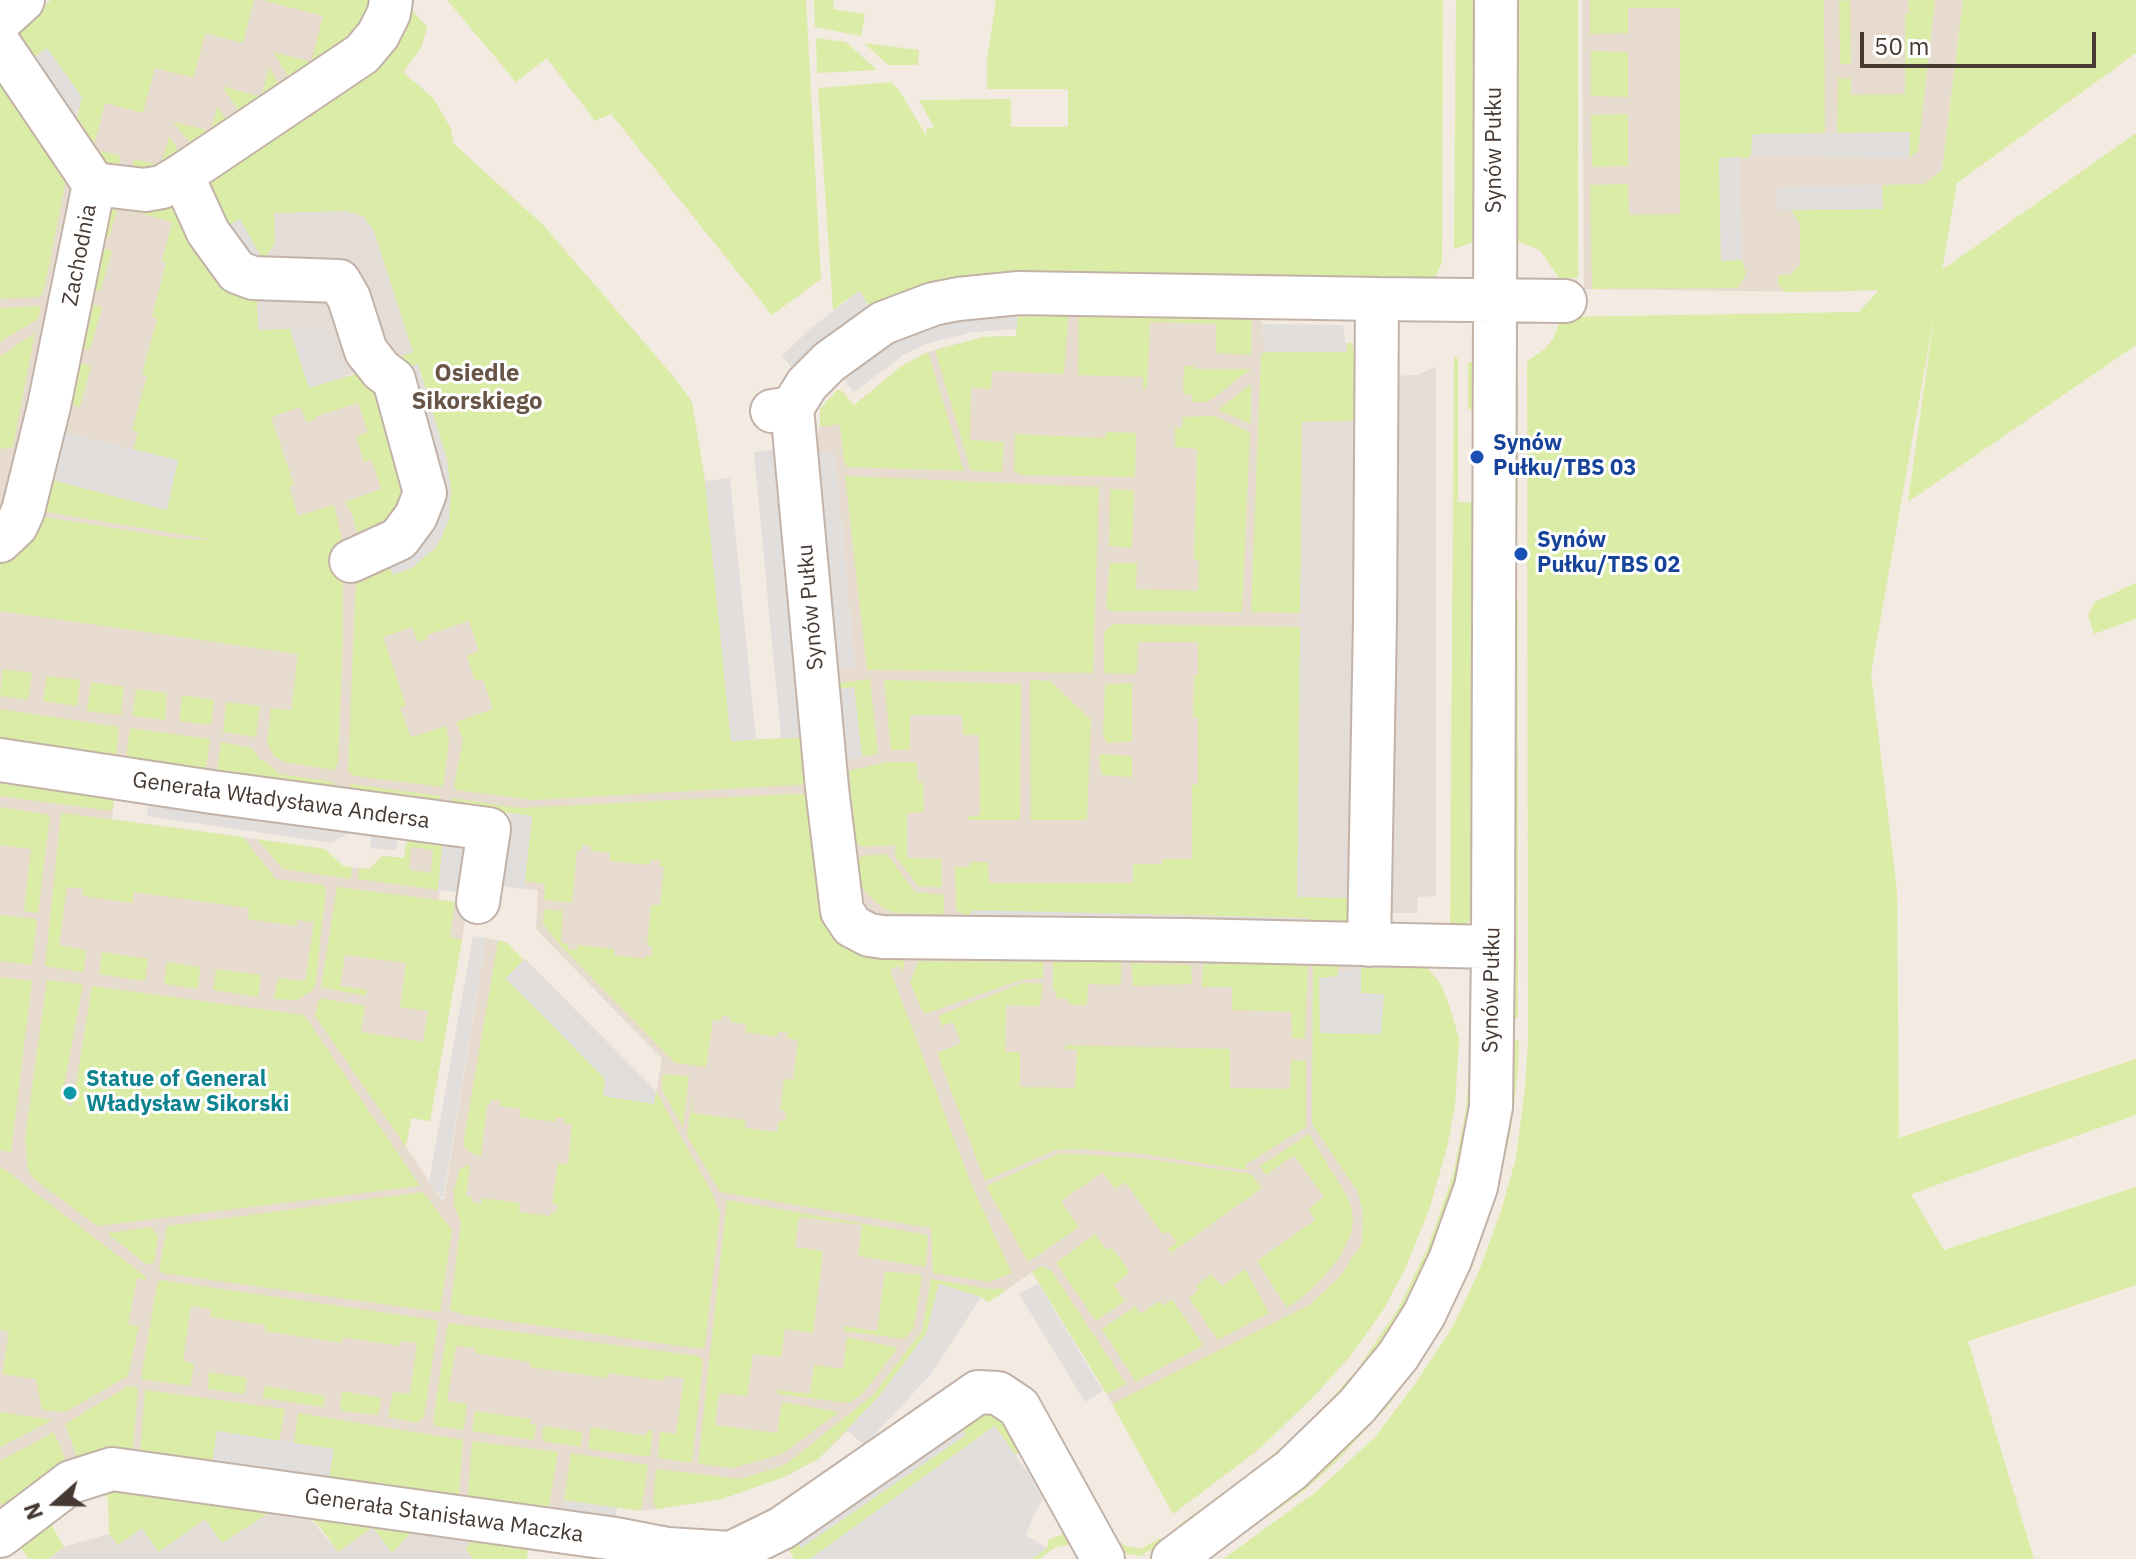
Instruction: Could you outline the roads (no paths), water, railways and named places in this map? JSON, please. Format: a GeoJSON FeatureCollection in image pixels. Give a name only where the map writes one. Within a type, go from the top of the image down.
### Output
{"type":"FeatureCollection","features":[{"type":"Feature","properties":{"kind":"street"},"geometry":{"type":"LineString","coordinates":[[0,21],[23,0]]}},
{"type":"Feature","properties":{"kind":"street","name":"Zachodnia"},"geometry":{"type":"LineString","coordinates":[[0,541],[16,526],[23,511],[49,406],[94,184],[145,190],[162,187],[182,175],[362,54],[378,35],[389,13],[391,0]]}},
{"type":"Feature","properties":{"kind":"street","name":"Synów Pułku"},"geometry":{"type":"LineString","coordinates":[[1173,1559],[1291,1470],[1357,1406],[1398,1356],[1424,1315],[1450,1260],[1476,1187],[1491,1107],[1496,0]]}},
{"type":"Feature","properties":{"kind":"street"},"geometry":{"type":"LineString","coordinates":[[0,45],[94,184]]}},
{"type":"Feature","properties":{"kind":"street"},"geometry":{"type":"LineString","coordinates":[[182,175],[208,232],[237,272],[253,278],[339,281],[349,298],[366,351],[381,370],[394,380],[425,493],[416,516],[399,539],[351,561]]}},
{"type":"Feature","properties":{"kind":"street","name":"Synów Pułku"},"geometry":{"type":"LineString","coordinates":[[1377,299],[1019,293],[958,299],[909,312],[883,323],[860,337],[807,384],[786,415],[842,911],[852,926],[869,935],[1493,947]]}},
{"type":"Feature","properties":{"kind":"street"},"geometry":{"type":"LineString","coordinates":[[1369,945],[1377,299],[1565,301]]}},
{"type":"Feature","properties":{"kind":"street","name":"Generała Władysława Andersa"},"geometry":{"type":"LineString","coordinates":[[0,760],[489,829],[478,902]]}},
{"type":"Feature","properties":{"kind":"street","name":"Generała Stanisława Maczka"},"geometry":{"type":"LineString","coordinates":[[0,1536],[71,1482],[112,1469],[616,1539],[668,1549],[731,1553],[782,1528],[978,1392],[998,1393],[1019,1407],[1103,1559]]}},
{"type":"Feature","properties":{"kind":"place","name":"Synów Pułku/TBS 03"},"geometry":{"type":"Point","coordinates":[1477,457]}},
{"type":"Feature","properties":{"kind":"place","name":"Synów Pułku/TBS 02"},"geometry":{"type":"Point","coordinates":[1521,554]}},
{"type":"Feature","properties":{"kind":"place","name":"Statue of General Władysław Sikorski"},"geometry":{"type":"Point","coordinates":[70,1093]}},
{"type":"Feature","properties":{"kind":"district","name":"Osiedle Sikorskiego"},"geometry":{"type":"Point","coordinates":[477,388]}}]}
